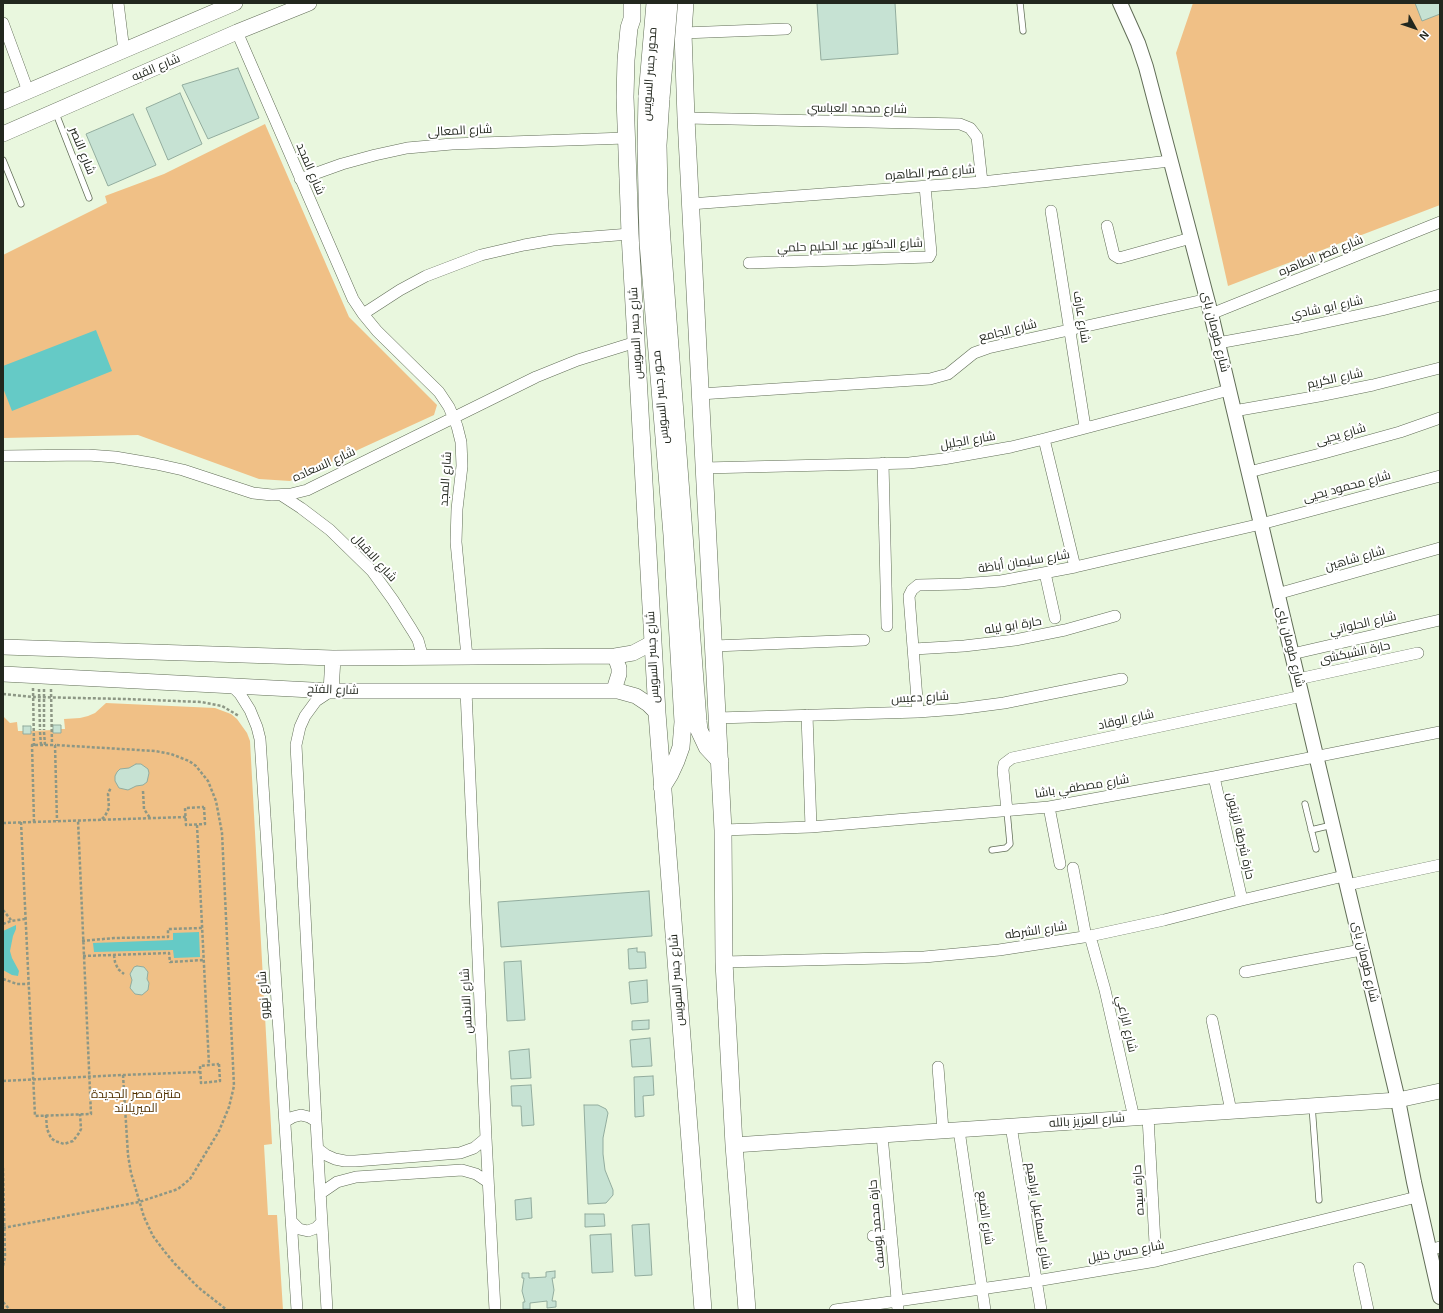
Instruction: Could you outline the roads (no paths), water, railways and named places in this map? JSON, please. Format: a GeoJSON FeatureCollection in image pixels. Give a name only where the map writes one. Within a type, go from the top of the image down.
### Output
{"type":"FeatureCollection","features":[{"type":"Feature","properties":{"kind":"main road"},"geometry":{"type":"LineString","coordinates":[[3,102],[235,3]]}},
{"type":"Feature","properties":{"kind":"main road","name":"شارع القبه"},"geometry":{"type":"LineString","coordinates":[[3,134],[238,32],[309,3]]}},
{"type":"Feature","properties":{"kind":"main road","name":"شارع جسر السويس"},"geometry":{"type":"LineString","coordinates":[[632,3],[632,19],[629,28],[626,60],[626,138],[652,643],[703,1310]]}},
{"type":"Feature","properties":{"kind":"main road","name":"محور جسر السويس"},"geometry":{"type":"LineString","coordinates":[[655,3],[654,97],[658,145],[659,193],[698,721],[699,730],[707,747],[720,762]]}},
{"type":"Feature","properties":{"kind":"main road","name":"محور جسر السويس"},"geometry":{"type":"LineString","coordinates":[[662,786],[670,774],[681,747],[683,722],[672,535],[648,242],[646,146],[669,3]]}},
{"type":"Feature","properties":{"kind":"main road"},"geometry":{"type":"LineString","coordinates":[[685,3],[683,33],[686,118],[723,830],[724,962],[734,1145],[748,1310]]}},
{"type":"Feature","properties":{"kind":"main road"},"geometry":{"type":"LineString","coordinates":[[629,28],[638,18],[651,12],[658,12],[671,17],[683,33]]}},
{"type":"Feature","properties":{"kind":"main road"},"geometry":{"type":"LineString","coordinates":[[3,647],[333,658],[423,658],[616,656],[633,653],[652,643]]}},
{"type":"Feature","properties":{"kind":"main road"},"geometry":{"type":"LineString","coordinates":[[614,690],[620,674],[616,656]]}},
{"type":"Feature","properties":{"kind":"main road"},"geometry":{"type":"LineString","coordinates":[[331,691],[333,658]]}},
{"type":"Feature","properties":{"kind":"main road","name":"شارع الفتح"},"geometry":{"type":"LineString","coordinates":[[3,674],[331,691],[614,690],[623,691],[636,696],[648,704],[657,713]]}},
{"type":"Feature","properties":{"kind":"main road","name":"شارع العزيز بالله"},"geometry":{"type":"LineString","coordinates":[[734,1145],[1398,1100],[1440,1091]]}},
{"type":"Feature","properties":{"kind":"street"},"geometry":{"type":"LineString","coordinates":[[118,3],[124,50]]}},
{"type":"Feature","properties":{"kind":"street","name":"شارع طومان باى"},"geometry":{"type":"LineString","coordinates":[[1120,3],[1138,43],[1146,67],[1208,299],[1346,880],[1361,950],[1398,1100],[1417,1197],[1435,1249],[1440,1297]]}},
{"type":"Feature","properties":{"kind":"street"},"geometry":{"type":"LineString","coordinates":[[3,23],[28,91]]}},
{"type":"Feature","properties":{"kind":"street"},"geometry":{"type":"LineString","coordinates":[[683,33],[786,29]]}},
{"type":"Feature","properties":{"kind":"street","name":"شارع المجد"},"geometry":{"type":"LineString","coordinates":[[238,32],[348,289],[363,314],[377,331],[435,388],[446,402],[454,418],[462,450],[456,542],[466,657]]}},
{"type":"Feature","properties":{"kind":"street","name":"شارع محمد العباسي"},"geometry":{"type":"LineString","coordinates":[[686,118],[960,124],[970,128],[977,137],[982,182]]}},
{"type":"Feature","properties":{"kind":"street","name":"شارع المعالى"},"geometry":{"type":"LineString","coordinates":[[300,179],[342,164],[407,148],[452,144],[626,138]]}},
{"type":"Feature","properties":{"kind":"street","name":"شارع قصر الطاهره"},"geometry":{"type":"LineString","coordinates":[[690,204],[982,182],[1170,161]]}},
{"type":"Feature","properties":{"kind":"street","name":"شارع الدكتور عبد الحليم حلمي"},"geometry":{"type":"LineString","coordinates":[[749,263],[928,257],[931,253],[925,186]]}},
{"type":"Feature","properties":{"kind":"street","name":"شارع عارف"},"geometry":{"type":"LineString","coordinates":[[1051,211],[1085,427]]}},
{"type":"Feature","properties":{"kind":"street","name":"شارع قصر الطاهره"},"geometry":{"type":"LineString","coordinates":[[1211,314],[1440,222]]}},
{"type":"Feature","properties":{"kind":"street"},"geometry":{"type":"LineString","coordinates":[[1107,226],[1114,255],[1119,258],[1192,238]]}},
{"type":"Feature","properties":{"kind":"street"},"geometry":{"type":"LineString","coordinates":[[363,314],[400,290],[426,276],[481,255],[545,241],[630,234]]}},
{"type":"Feature","properties":{"kind":"street","name":"شارع ابو شادي"},"geometry":{"type":"LineString","coordinates":[[1218,343],[1300,328],[1382,310],[1440,295]]}},
{"type":"Feature","properties":{"kind":"street","name":"شارع الجامع"},"geometry":{"type":"LineString","coordinates":[[700,394],[930,380],[948,374],[981,350],[1208,299]]}},
{"type":"Feature","properties":{"kind":"street","name":"شارع السعاده"},"geometry":{"type":"LineString","coordinates":[[3,456],[88,455],[129,459],[183,470],[253,493],[262,495],[281,495],[307,490],[454,418],[494,396],[550,371],[592,355],[636,342]]}},
{"type":"Feature","properties":{"kind":"street","name":"شارع الكريم"},"geometry":{"type":"LineString","coordinates":[[1234,411],[1327,395],[1440,368]]}},
{"type":"Feature","properties":{"kind":"street","name":"شارع الجليل"},"geometry":{"type":"LineString","coordinates":[[704,468],[909,463],[943,459],[1011,447],[1229,390]]}},
{"type":"Feature","properties":{"kind":"street","name":"شارع يحيى"},"geometry":{"type":"LineString","coordinates":[[1248,472],[1400,432],[1440,418]]}},
{"type":"Feature","properties":{"kind":"street"},"geometry":{"type":"LineString","coordinates":[[1044,439],[1075,567]]}},
{"type":"Feature","properties":{"kind":"street"},"geometry":{"type":"LineString","coordinates":[[883,463],[887,626]]}},
{"type":"Feature","properties":{"kind":"street","name":"شارع محمود يحيى"},"geometry":{"type":"LineString","coordinates":[[1261,524],[1440,476]]}},
{"type":"Feature","properties":{"kind":"street","name":"شارع الاقبال"},"geometry":{"type":"LineString","coordinates":[[281,495],[330,530],[372,571],[393,600],[418,640],[423,658]]}},
{"type":"Feature","properties":{"kind":"street","name":"شارع سليمان أباظة"},"geometry":{"type":"LineString","coordinates":[[918,712],[909,596],[914,587],[922,585],[1000,581],[1045,573],[1261,524]]}},
{"type":"Feature","properties":{"kind":"street","name":"شارع شاهين"},"geometry":{"type":"LineString","coordinates":[[1277,594],[1440,548]]}},
{"type":"Feature","properties":{"kind":"street"},"geometry":{"type":"LineString","coordinates":[[1045,573],[1055,618]]}},
{"type":"Feature","properties":{"kind":"street","name":"حارة ابو ليله"},"geometry":{"type":"LineString","coordinates":[[914,649],[964,646],[1015,640],[1065,630],[1115,616]]}},
{"type":"Feature","properties":{"kind":"street","name":"شارع الحلواني"},"geometry":{"type":"LineString","coordinates":[[1292,654],[1440,620]]}},
{"type":"Feature","properties":{"kind":"street"},"geometry":{"type":"LineString","coordinates":[[714,646],[864,640]]}},
{"type":"Feature","properties":{"kind":"street","name":"حارة الشبكشى"},"geometry":{"type":"LineString","coordinates":[[1298,679],[1418,653]]}},
{"type":"Feature","properties":{"kind":"street","name":"شارع دعبس"},"geometry":{"type":"LineString","coordinates":[[717,718],[918,712],[958,709],[1004,703],[1122,679]]}},
{"type":"Feature","properties":{"kind":"street","name":"شارع نهرو"},"geometry":{"type":"LineString","coordinates":[[232,686],[244,699],[253,715],[260,739],[293,1223],[297,1310]]}},
{"type":"Feature","properties":{"kind":"street"},"geometry":{"type":"LineString","coordinates":[[327,1310],[296,745],[300,727],[308,710],[316,701],[331,691]]}},
{"type":"Feature","properties":{"kind":"street","name":"شارع الاندلس"},"geometry":{"type":"LineString","coordinates":[[466,691],[495,1310]]}},
{"type":"Feature","properties":{"kind":"street","name":"شارع الوقاد"},"geometry":{"type":"LineString","coordinates":[[1007,811],[1003,770],[1004,764],[1012,758],[1302,696]]}},
{"type":"Feature","properties":{"kind":"street"},"geometry":{"type":"LineString","coordinates":[[807,715],[811,827]]}},
{"type":"Feature","properties":{"kind":"street","name":"شارع مصطفي باشا"},"geometry":{"type":"LineString","coordinates":[[723,830],[811,827],[1049,807],[1214,777],[1440,732]]}},
{"type":"Feature","properties":{"kind":"street","name":"حارة شرطة الزيتون"},"geometry":{"type":"LineString","coordinates":[[1214,777],[1242,900]]}},
{"type":"Feature","properties":{"kind":"street"},"geometry":{"type":"LineString","coordinates":[[1049,807],[1060,864]]}},
{"type":"Feature","properties":{"kind":"street","name":"شارع الشرطه"},"geometry":{"type":"LineString","coordinates":[[724,962],[924,957],[999,950],[1088,937],[1164,920],[1242,900],[1346,880],[1440,865]]}},
{"type":"Feature","properties":{"kind":"street","name":"شارع الراعي"},"geometry":{"type":"LineString","coordinates":[[1072,868],[1088,937],[1105,990],[1141,1117]]}},
{"type":"Feature","properties":{"kind":"street"},"geometry":{"type":"LineString","coordinates":[[1245,972],[1361,950]]}},
{"type":"Feature","properties":{"kind":"street"},"geometry":{"type":"LineString","coordinates":[[1212,1020],[1231,1111]]}},
{"type":"Feature","properties":{"kind":"street"},"geometry":{"type":"LineString","coordinates":[[938,1066],[943,1130]]}},
{"type":"Feature","properties":{"kind":"street"},"geometry":{"type":"LineString","coordinates":[[286,1121],[301,1115],[316,1121]]}},
{"type":"Feature","properties":{"kind":"street","name":"حارة سيده"},"geometry":{"type":"LineString","coordinates":[[1141,1117],[1156,1261]]}},
{"type":"Feature","properties":{"kind":"street","name":"شارع اسماعيل ابراهيم"},"geometry":{"type":"LineString","coordinates":[[1011,1126],[1041,1310]]}},
{"type":"Feature","properties":{"kind":"street","name":"شارع الضبع"},"geometry":{"type":"LineString","coordinates":[[959,1130],[985,1310]]}},
{"type":"Feature","properties":{"kind":"street","name":"حارة محمد يوسف"},"geometry":{"type":"LineString","coordinates":[[882,1135],[898,1306]]}},
{"type":"Feature","properties":{"kind":"street"},"geometry":{"type":"LineString","coordinates":[[318,1149],[335,1159],[355,1161],[460,1153],[474,1148],[486,1138]]}},
{"type":"Feature","properties":{"kind":"street"},"geometry":{"type":"LineString","coordinates":[[321,1193],[332,1184],[351,1177],[462,1170],[476,1174],[488,1182]]}},
{"type":"Feature","properties":{"kind":"street","name":"شارع حسن خليل"},"geometry":{"type":"LineString","coordinates":[[835,1310],[898,1306],[982,1289],[1156,1261],[1417,1197]]}},
{"type":"Feature","properties":{"kind":"street"},"geometry":{"type":"LineString","coordinates":[[293,1223],[299,1229],[308,1231],[316,1228],[322,1222]]}},
{"type":"Feature","properties":{"kind":"street"},"geometry":{"type":"LineString","coordinates":[[873,1236],[891,1235]]}},
{"type":"Feature","properties":{"kind":"street"},"geometry":{"type":"LineString","coordinates":[[1359,1268],[1368,1310]]}},
{"type":"Feature","properties":{"kind":"lane"},"geometry":{"type":"LineString","coordinates":[[1020,3],[1023,31]]}},
{"type":"Feature","properties":{"kind":"lane","name":"شارع النصر"},"geometry":{"type":"LineString","coordinates":[[55,111],[89,198]]}},
{"type":"Feature","properties":{"kind":"lane"},"geometry":{"type":"LineString","coordinates":[[3,160],[21,204]]}},
{"type":"Feature","properties":{"kind":"lane"},"geometry":{"type":"LineString","coordinates":[[1306,804],[1316,849]]}},
{"type":"Feature","properties":{"kind":"lane"},"geometry":{"type":"LineString","coordinates":[[992,850],[1006,848],[1010,844],[1007,811]]}},
{"type":"Feature","properties":{"kind":"lane"},"geometry":{"type":"LineString","coordinates":[[1311,830],[1332,825]]}},
{"type":"Feature","properties":{"kind":"lane"},"geometry":{"type":"LineString","coordinates":[[1312,1106],[1319,1200]]}},
{"type":"Feature","properties":{"kind":"water"},"geometry":{"type":"Polygon","coordinates":[[[96,330],[112,371],[12,411],[3,388],[3,366],[96,330]]]}},
{"type":"Feature","properties":{"kind":"water"},"geometry":{"type":"Polygon","coordinates":[[[16,925],[10,951],[19,971],[18,976],[12,975],[3,970],[3,931],[16,925]]]}},
{"type":"Feature","properties":{"kind":"water"},"geometry":{"type":"Polygon","coordinates":[[[199,932],[200,957],[174,958],[173,950],[94,952],[93,943],[173,940],[173,933],[199,932]]]}},
{"type":"Feature","properties":{"kind":"park label","name":"منتزة مصر الجديدة الميريلاند"},"geometry":{"type":"Point","coordinates":[136,1102]}}]}
